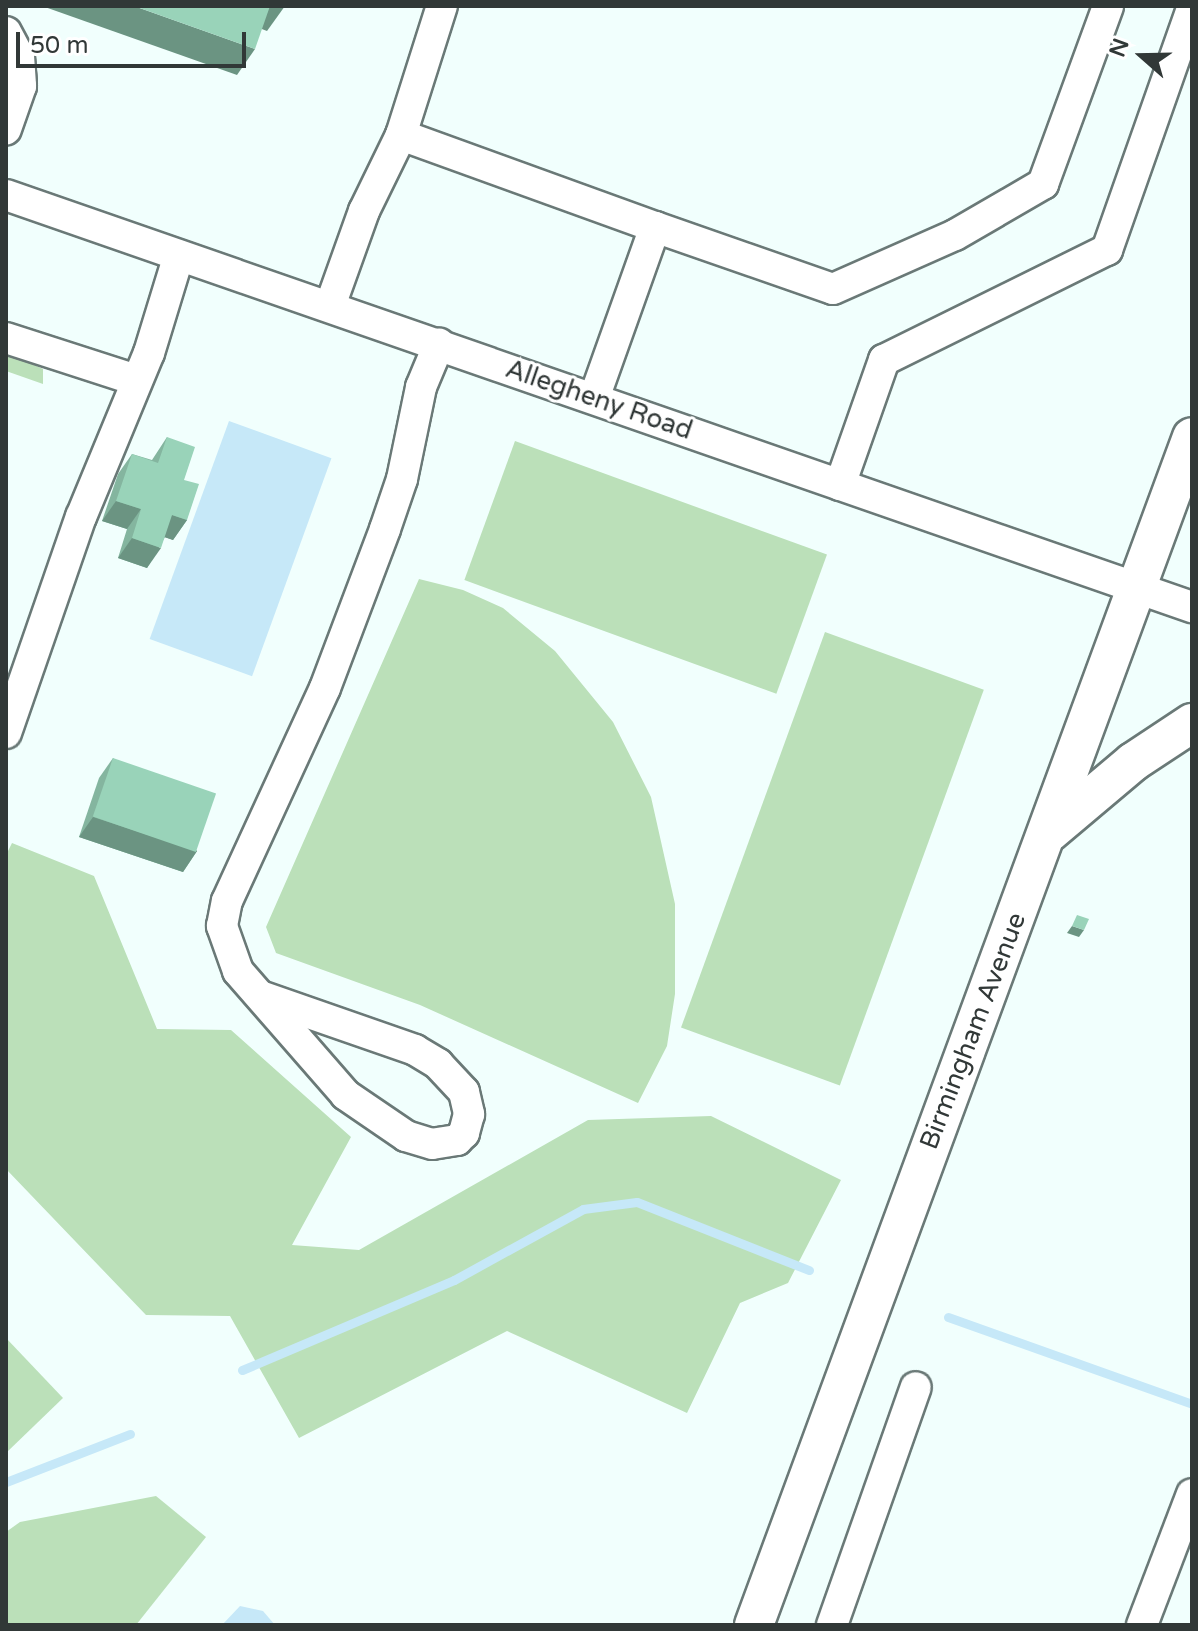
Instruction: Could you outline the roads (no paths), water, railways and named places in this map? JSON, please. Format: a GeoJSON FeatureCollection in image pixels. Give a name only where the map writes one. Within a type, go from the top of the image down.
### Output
{"type":"FeatureCollection","features":[{"type":"Feature","properties":{"kind":"main road","name":"Birmingham Avenue"},"geometry":{"type":"LineString","coordinates":[[754,1625],[1139,590],[1192,437]]}},
{"type":"Feature","properties":{"kind":"main road"},"geometry":{"type":"LineString","coordinates":[[1047,833],[1133,762],[1192,723]]}},
{"type":"Feature","properties":{"kind":"street"},"geometry":{"type":"LineString","coordinates":[[330,306],[364,211],[401,135],[442,6]]}},
{"type":"Feature","properties":{"kind":"street"},"geometry":{"type":"LineString","coordinates":[[401,135],[833,289],[955,235],[1043,184],[1108,6]]}},
{"type":"Feature","properties":{"kind":"street"},"geometry":{"type":"LineString","coordinates":[[840,485],[884,360],[1107,250],[1192,8]]}},
{"type":"Feature","properties":{"kind":"street"},"geometry":{"type":"LineString","coordinates":[[6,32],[19,56],[21,86],[6,129]]}},
{"type":"Feature","properties":{"kind":"street","name":"Allegheny Road"},"geometry":{"type":"LineString","coordinates":[[6,195],[1192,607]]}},
{"type":"Feature","properties":{"kind":"street"},"geometry":{"type":"LineString","coordinates":[[594,398],[655,227]]}},
{"type":"Feature","properties":{"kind":"street"},"geometry":{"type":"LineString","coordinates":[[6,733],[81,517],[136,380],[179,255]]}},
{"type":"Feature","properties":{"kind":"street"},"geometry":{"type":"LineString","coordinates":[[6,338],[136,380]]}},
{"type":"Feature","properties":{"kind":"street"},"geometry":{"type":"LineString","coordinates":[[263,997],[415,1050],[438,1064],[464,1092],[469,1114],[464,1133],[457,1140],[432,1144],[406,1136],[357,1103],[303,1048],[263,997],[226,948],[222,926],[227,901],[325,688],[402,479],[421,387],[439,344]]}},
{"type":"Feature","properties":{"kind":"street"},"geometry":{"type":"LineString","coordinates":[[832,1625],[916,1387]]}},
{"type":"Feature","properties":{"kind":"street"},"geometry":{"type":"LineString","coordinates":[[1142,1625],[1192,1494]]}},
{"type":"Feature","properties":{"kind":"water"},"geometry":{"type":"Polygon","coordinates":[[[229,421],[331,458],[252,676],[150,639],[229,421]]]}},
{"type":"Feature","properties":{"kind":"water"},"geometry":{"type":"Polygon","coordinates":[[[240,1606],[263,1611],[275,1625],[222,1625],[240,1606]]]}},
{"type":"Feature","properties":{"kind":"waterway"},"geometry":{"type":"LineString","coordinates":[[242,1370],[454,1280],[583,1209],[637,1202],[809,1270]]}},
{"type":"Feature","properties":{"kind":"waterway"},"geometry":{"type":"LineString","coordinates":[[948,1317],[1192,1404]]}},
{"type":"Feature","properties":{"kind":"waterway"},"geometry":{"type":"LineString","coordinates":[[6,1482],[130,1434]]}}]}
